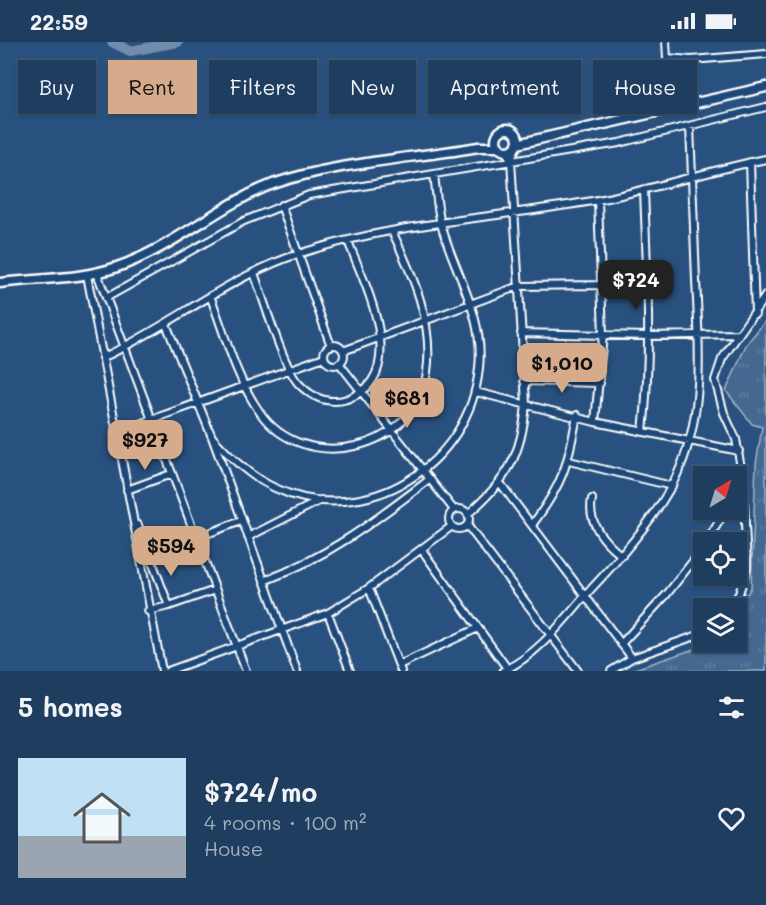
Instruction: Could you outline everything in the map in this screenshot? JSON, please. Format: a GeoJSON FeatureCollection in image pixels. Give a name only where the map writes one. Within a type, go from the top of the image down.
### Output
{"type":"FeatureCollection","features":[{"type":"Feature","properties":{"kind":"main road"},"geometry":{"type":"LineString","coordinates":[[0,282],[87,275],[117,267],[154,250],[222,209],[292,178],[478,147],[502,149],[535,139],[766,87]]}},
{"type":"Feature","properties":{"kind":"main road"},"geometry":{"type":"LineString","coordinates":[[478,147],[506,129],[535,139]]}},
{"type":"Feature","properties":{"kind":"main road"},"geometry":{"type":"LineString","coordinates":[[517,134],[517,146]]}},
{"type":"Feature","properties":{"kind":"main road"},"geometry":{"type":"LineString","coordinates":[[497,136],[502,149]]}},
{"type":"Feature","properties":{"kind":"street"},"geometry":{"type":"LineString","coordinates":[[666,42],[667,58],[691,60],[766,54]]}},
{"type":"Feature","properties":{"kind":"street"},"geometry":{"type":"LineString","coordinates":[[106,298],[244,221],[281,204],[328,191],[619,143],[766,107]]}},
{"type":"Feature","properties":{"kind":"street"},"geometry":{"type":"LineString","coordinates":[[422,550],[507,670],[550,636],[622,556],[672,486],[690,441],[695,413],[699,335],[690,126]]}},
{"type":"Feature","properties":{"kind":"street"},"geometry":{"type":"LineString","coordinates":[[517,146],[511,160],[526,403],[524,432],[518,453],[500,483],[468,514],[467,525],[578,671]]}},
{"type":"Feature","properties":{"kind":"street"},"geometry":{"type":"LineString","coordinates":[[502,149],[511,160]]}},
{"type":"Feature","properties":{"kind":"street"},"geometry":{"type":"LineString","coordinates":[[102,358],[125,348],[254,273],[298,254],[393,232],[598,200],[766,159]]}},
{"type":"Feature","properties":{"kind":"street"},"geometry":{"type":"LineString","coordinates":[[750,162],[755,315]]}},
{"type":"Feature","properties":{"kind":"street"},"geometry":{"type":"LineString","coordinates":[[212,437],[232,459],[275,488],[321,500],[354,500],[381,494],[404,484],[424,471],[452,440],[476,392],[480,347],[471,305],[441,224],[434,174]]}},
{"type":"Feature","properties":{"kind":"street"},"geometry":{"type":"LineString","coordinates":[[643,432],[649,380],[644,190]]}},
{"type":"Feature","properties":{"kind":"street"},"geometry":{"type":"LineString","coordinates":[[595,422],[603,335],[598,200]]}},
{"type":"Feature","properties":{"kind":"street"},"geometry":{"type":"LineString","coordinates":[[281,204],[331,346]]}},
{"type":"Feature","properties":{"kind":"street"},"geometry":{"type":"LineString","coordinates":[[211,298],[245,385],[265,418],[282,433],[301,443],[325,450],[353,448],[372,442],[392,429],[416,402],[427,375],[425,321],[422,306],[393,232]]}},
{"type":"Feature","properties":{"kind":"street"},"geometry":{"type":"LineString","coordinates":[[254,273],[290,369],[304,389],[325,400],[339,401],[363,390],[375,376],[379,365],[380,336],[348,241]]}},
{"type":"Feature","properties":{"kind":"street"},"geometry":{"type":"LineString","coordinates":[[97,273],[246,671]]}},
{"type":"Feature","properties":{"kind":"street"},"geometry":{"type":"LineString","coordinates":[[87,275],[127,490],[135,519],[169,606]]}},
{"type":"Feature","properties":{"kind":"street"},"geometry":{"type":"LineString","coordinates":[[343,351],[519,286],[600,285]]}},
{"type":"Feature","properties":{"kind":"street"},"geometry":{"type":"LineString","coordinates":[[741,466],[733,429],[717,392],[715,380],[722,359],[738,334],[755,315],[766,295]]}},
{"type":"Feature","properties":{"kind":"street"},"geometry":{"type":"LineString","coordinates":[[166,324],[212,437],[297,671]]}},
{"type":"Feature","properties":{"kind":"street"},"geometry":{"type":"LineString","coordinates":[[521,333],[649,336],[738,334]]}},
{"type":"Feature","properties":{"kind":"street"},"geometry":{"type":"LineString","coordinates":[[331,346],[338,346],[343,351],[343,358],[339,363],[330,364],[324,357],[326,350],[331,346]]}},
{"type":"Feature","properties":{"kind":"street"},"geometry":{"type":"LineString","coordinates":[[115,433],[324,357]]}},
{"type":"Feature","properties":{"kind":"street"},"geometry":{"type":"LineString","coordinates":[[339,363],[363,390],[454,510]]}},
{"type":"Feature","properties":{"kind":"street"},"geometry":{"type":"LineString","coordinates":[[524,381],[600,383]]}},
{"type":"Feature","properties":{"kind":"street"},"geometry":{"type":"LineString","coordinates":[[476,392],[577,415],[595,422],[739,451]]}},
{"type":"Feature","properties":{"kind":"street"},"geometry":{"type":"LineString","coordinates":[[532,525],[556,493],[569,461],[577,415]]}},
{"type":"Feature","properties":{"kind":"street"},"geometry":{"type":"LineString","coordinates":[[569,461],[672,486]]}},
{"type":"Feature","properties":{"kind":"street"},"geometry":{"type":"LineString","coordinates":[[127,490],[171,474]]}},
{"type":"Feature","properties":{"kind":"street"},"geometry":{"type":"LineString","coordinates":[[264,581],[304,566],[339,547],[430,479]]}},
{"type":"Feature","properties":{"kind":"street"},"geometry":{"type":"LineString","coordinates":[[500,483],[632,658]]}},
{"type":"Feature","properties":{"kind":"street"},"geometry":{"type":"LineString","coordinates":[[592,499],[591,517],[601,535],[622,556]]}},
{"type":"Feature","properties":{"kind":"street"},"geometry":{"type":"LineString","coordinates":[[248,537],[321,500]]}},
{"type":"Feature","properties":{"kind":"street"},"geometry":{"type":"LineString","coordinates":[[452,525],[450,516],[454,510],[462,509],[468,514]]}},
{"type":"Feature","properties":{"kind":"street"},"geometry":{"type":"LineString","coordinates":[[135,519],[148,611],[162,671]]}},
{"type":"Feature","properties":{"kind":"street"},"geometry":{"type":"LineString","coordinates":[[736,598],[747,567],[745,520]]}},
{"type":"Feature","properties":{"kind":"street"},"geometry":{"type":"LineString","coordinates":[[196,538],[241,521]]}},
{"type":"Feature","properties":{"kind":"street"},"geometry":{"type":"LineString","coordinates":[[452,525],[458,528],[467,525]]}},
{"type":"Feature","properties":{"kind":"street"},"geometry":{"type":"LineString","coordinates":[[168,671],[328,613],[369,588],[452,525]]}},
{"type":"Feature","properties":{"kind":"street"},"geometry":{"type":"LineString","coordinates":[[621,644],[667,594],[693,561]]}},
{"type":"Feature","properties":{"kind":"street"},"geometry":{"type":"LineString","coordinates":[[369,588],[400,668],[477,628]]}},
{"type":"Feature","properties":{"kind":"street"},"geometry":{"type":"LineString","coordinates":[[148,611],[215,590]]}},
{"type":"Feature","properties":{"kind":"street"},"geometry":{"type":"LineString","coordinates":[[328,613],[350,671]]}},
{"type":"Feature","properties":{"kind":"street"},"geometry":{"type":"LineString","coordinates":[[611,671],[632,658],[693,637]]}},
{"type":"Feature","properties":{"kind":"street"},"geometry":{"type":"LineString","coordinates":[[190,662],[193,671]]}},
{"type":"Feature","properties":{"kind":"green space"},"geometry":{"type":"Polygon","coordinates":[[[766,320],[766,671],[629,671],[693,649],[693,652],[747,652],[747,598],[744,598],[751,588],[756,464],[762,427],[752,424],[726,391],[746,345],[766,320]]]}},
{"type":"Feature","properties":{"kind":"waterway"},"geometry":{"type":"LineString","coordinates":[[112,42],[130,51],[178,42]]}}]}
